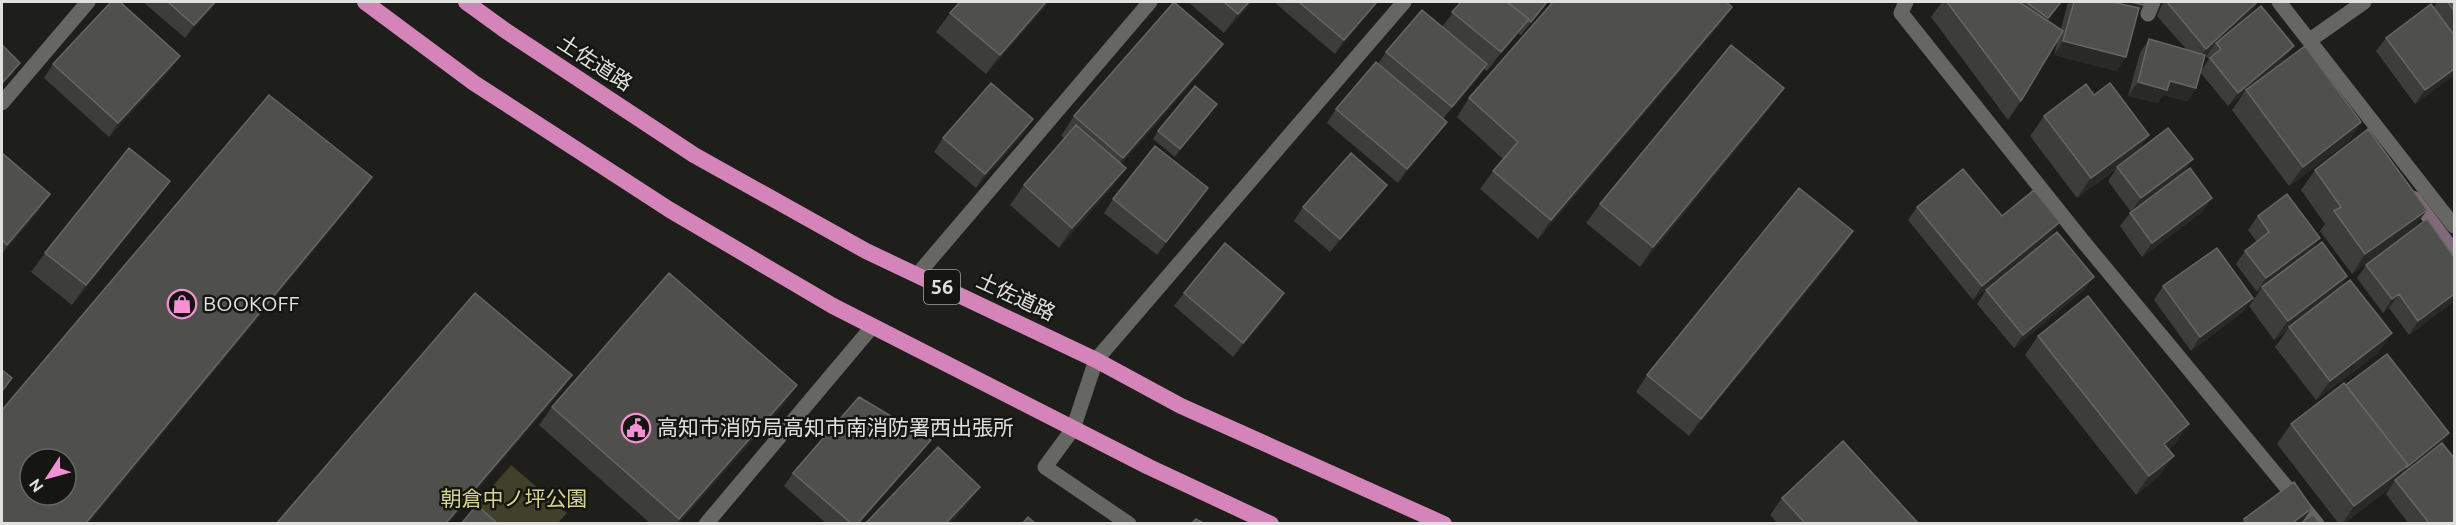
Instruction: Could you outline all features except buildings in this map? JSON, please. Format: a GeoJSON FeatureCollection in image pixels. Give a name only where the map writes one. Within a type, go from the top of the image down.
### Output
{"type":"FeatureCollection","features":[{"type":"Feature","properties":{"kind":"highway"},"geometry":{"type":"LineString","coordinates":[[365,2],[474,83],[670,210],[872,327],[1073,429],[1271,524]]}},
{"type":"Feature","properties":{"kind":"highway","name":"土佐道路"},"geometry":{"type":"LineString","coordinates":[[466,2],[694,155],[866,251],[1096,360],[1181,406],[1444,524]]}},
{"type":"Feature","properties":{"kind":"street"},"geometry":{"type":"LineString","coordinates":[[2,103],[88,2]]}},
{"type":"Feature","properties":{"kind":"street"},"geometry":{"type":"LineString","coordinates":[[916,275],[1150,2]]}},
{"type":"Feature","properties":{"kind":"street"},"geometry":{"type":"LineString","coordinates":[[1129,524],[1045,466],[1073,429],[1096,360],[1404,2]]}},
{"type":"Feature","properties":{"kind":"street"},"geometry":{"type":"LineString","coordinates":[[2279,2],[2454,226]]}},
{"type":"Feature","properties":{"kind":"street"},"geometry":{"type":"LineString","coordinates":[[2310,40],[2364,2]]}},
{"type":"Feature","properties":{"kind":"street"},"geometry":{"type":"LineString","coordinates":[[1900,5],[2082,240],[2318,524]]}},
{"type":"Feature","properties":{"kind":"street"},"geometry":{"type":"LineString","coordinates":[[706,524],[872,327]]}},
{"type":"Feature","properties":{"kind":"green space","name":"朝倉中ノ坪公園"},"geometry":{"type":"Polygon","coordinates":[[[511,465],[567,513],[558,523],[486,524],[471,511],[511,465]]]}},
{"type":"Feature","properties":{"kind":"waterway"},"geometry":{"type":"LineString","coordinates":[[2414,198],[2454,251]]}},
{"type":"Feature","properties":{"kind":"place","name":"BOOKOFF"},"geometry":{"type":"Point","coordinates":[182,304]}},
{"type":"Feature","properties":{"kind":"place","name":"高知市消防局高知市南消防署西出張所"},"geometry":{"type":"Point","coordinates":[636,428]}}]}
